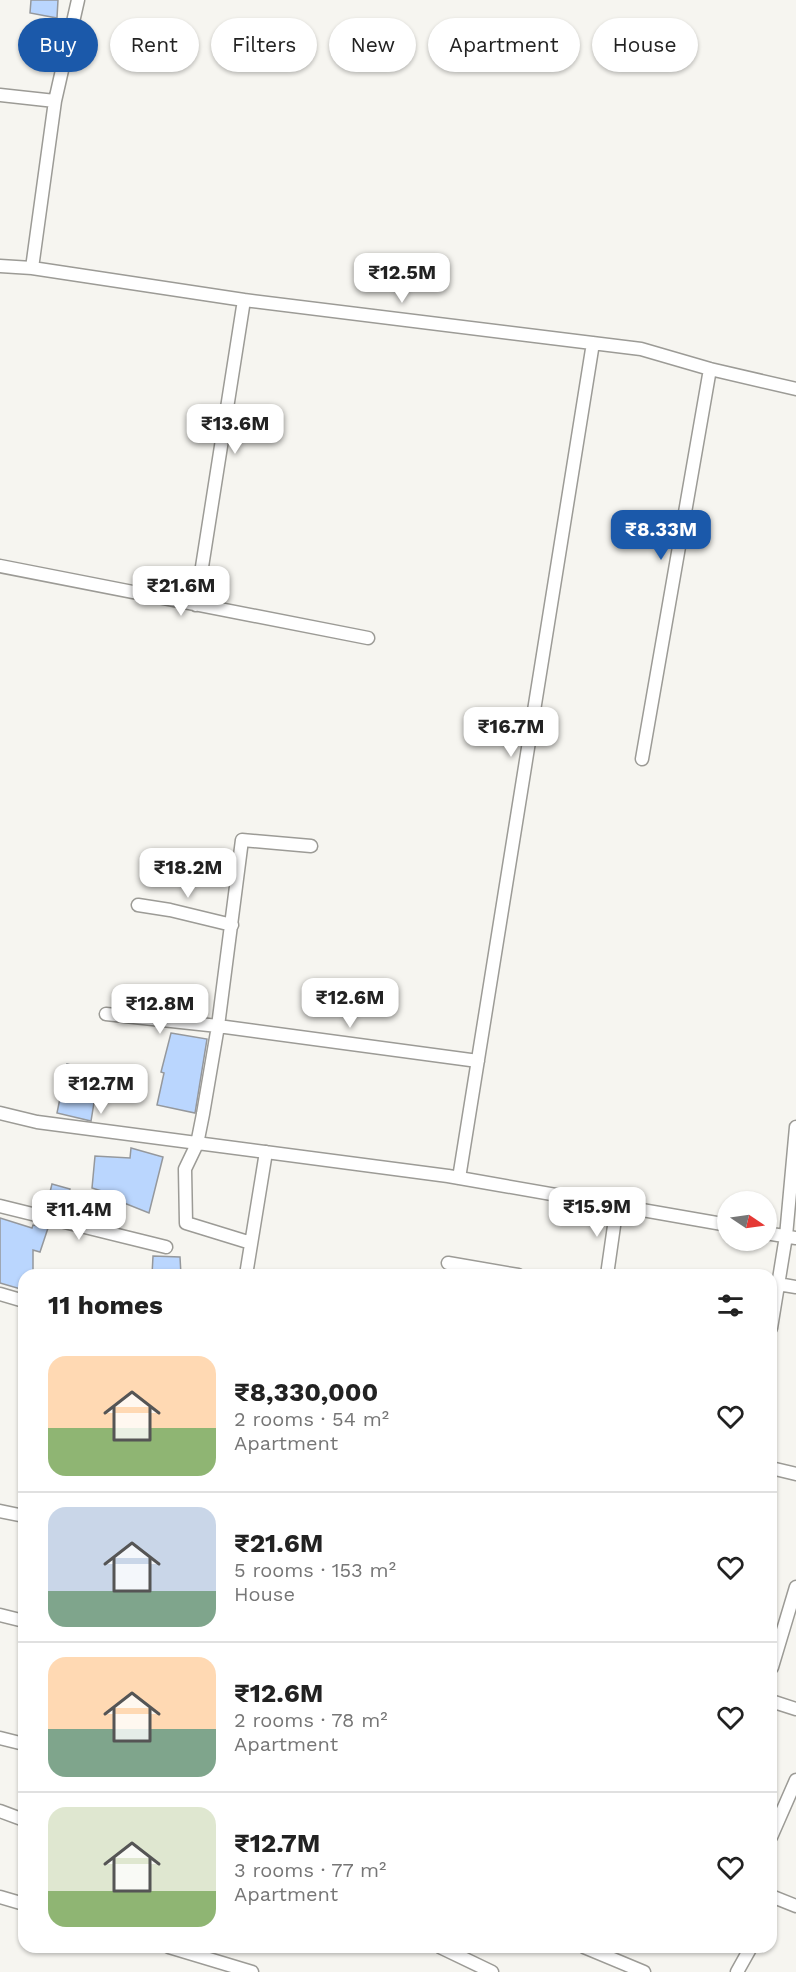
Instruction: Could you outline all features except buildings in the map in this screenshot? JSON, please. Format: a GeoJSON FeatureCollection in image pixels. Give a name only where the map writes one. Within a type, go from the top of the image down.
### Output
{"type":"FeatureCollection","features":[{"type":"Feature","properties":{"kind":"street"},"geometry":{"type":"LineString","coordinates":[[32,268],[55,101],[78,0]]}},
{"type":"Feature","properties":{"kind":"street"},"geometry":{"type":"LineString","coordinates":[[0,95],[55,101]]}},
{"type":"Feature","properties":{"kind":"street"},"geometry":{"type":"LineString","coordinates":[[0,266],[32,268],[244,300],[641,349],[710,369],[796,389]]}},
{"type":"Feature","properties":{"kind":"street"},"geometry":{"type":"LineString","coordinates":[[196,605],[244,300]]}},
{"type":"Feature","properties":{"kind":"street"},"geometry":{"type":"LineString","coordinates":[[459,1178],[593,343]]}},
{"type":"Feature","properties":{"kind":"street"},"geometry":{"type":"LineString","coordinates":[[642,759],[710,369]]}},
{"type":"Feature","properties":{"kind":"street"},"geometry":{"type":"LineString","coordinates":[[0,566],[368,638]]}},
{"type":"Feature","properties":{"kind":"street"},"geometry":{"type":"LineString","coordinates":[[251,1242],[186,1223],[185,1169],[197,1144],[218,1026],[243,840],[311,846]]}},
{"type":"Feature","properties":{"kind":"street"},"geometry":{"type":"LineString","coordinates":[[138,905],[170,910],[232,926]]}},
{"type":"Feature","properties":{"kind":"street"},"geometry":{"type":"LineString","coordinates":[[106,1014],[218,1026],[478,1060]]}},
{"type":"Feature","properties":{"kind":"street"},"geometry":{"type":"LineString","coordinates":[[0,1113],[37,1122],[459,1178],[717,1223]]}},
{"type":"Feature","properties":{"kind":"street"},"geometry":{"type":"LineString","coordinates":[[777,1290],[791,1237],[796,1127]]}},
{"type":"Feature","properties":{"kind":"street"},"geometry":{"type":"LineString","coordinates":[[247,1269],[266,1152]]}},
{"type":"Feature","properties":{"kind":"street"},"geometry":{"type":"LineString","coordinates":[[608,1269],[617,1205]]}},
{"type":"Feature","properties":{"kind":"street"},"geometry":{"type":"LineString","coordinates":[[0,1206],[166,1247]]}},
{"type":"Feature","properties":{"kind":"street"},"geometry":{"type":"LineString","coordinates":[[447,1263],[482,1269]]}},
{"type":"Feature","properties":{"kind":"street"},"geometry":{"type":"LineString","coordinates":[[778,1284],[796,1287]]}},
{"type":"Feature","properties":{"kind":"street"},"geometry":{"type":"LineString","coordinates":[[0,1294],[18,1299]]}},
{"type":"Feature","properties":{"kind":"street"},"geometry":{"type":"LineString","coordinates":[[777,1469],[796,1474]]}},
{"type":"Feature","properties":{"kind":"street"},"geometry":{"type":"LineString","coordinates":[[0,1511],[18,1515]]}},
{"type":"Feature","properties":{"kind":"street"},"geometry":{"type":"LineString","coordinates":[[777,1649],[796,1587]]}},
{"type":"Feature","properties":{"kind":"street"},"geometry":{"type":"LineString","coordinates":[[0,1615],[18,1620]]}},
{"type":"Feature","properties":{"kind":"street"},"geometry":{"type":"LineString","coordinates":[[777,1703],[796,1709]]}},
{"type":"Feature","properties":{"kind":"street"},"geometry":{"type":"LineString","coordinates":[[0,1738],[18,1742]]}},
{"type":"Feature","properties":{"kind":"street"},"geometry":{"type":"LineString","coordinates":[[777,1823],[796,1780]]}},
{"type":"Feature","properties":{"kind":"street"},"geometry":{"type":"LineString","coordinates":[[0,1812],[18,1818]]}},
{"type":"Feature","properties":{"kind":"street"},"geometry":{"type":"LineString","coordinates":[[0,1897],[18,1902]]}},
{"type":"Feature","properties":{"kind":"street"},"geometry":{"type":"LineString","coordinates":[[777,1898],[796,1906]]}},
{"type":"Feature","properties":{"kind":"street"},"geometry":{"type":"LineString","coordinates":[[189,1953],[252,1972]]}},
{"type":"Feature","properties":{"kind":"street"},"geometry":{"type":"LineString","coordinates":[[452,1953],[492,1972]]}},
{"type":"Feature","properties":{"kind":"street"},"geometry":{"type":"LineString","coordinates":[[598,1953],[644,1972]]}},
{"type":"Feature","properties":{"kind":"street"},"geometry":{"type":"LineString","coordinates":[[736,1972],[747,1953]]}}]}
